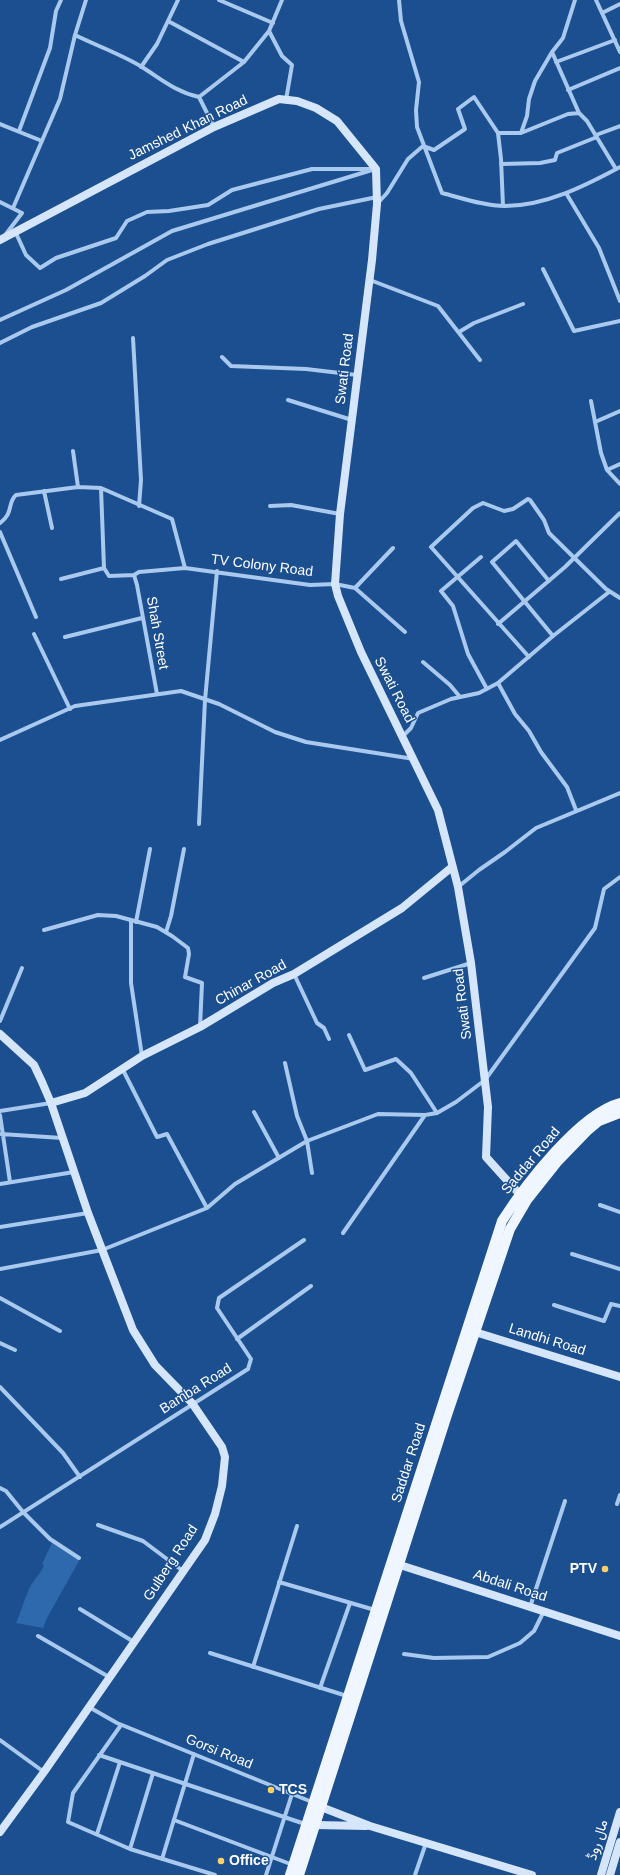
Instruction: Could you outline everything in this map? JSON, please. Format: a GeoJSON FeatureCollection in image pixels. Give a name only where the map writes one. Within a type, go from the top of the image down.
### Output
{"type":"FeatureCollection","features":[{"type":"Feature","properties":{"kind":"main road","name":"Saddar Road"},"geometry":{"type":"LineString","coordinates":[[291,1870],[310,1825],[471,1331],[510,1229],[524,1198],[564,1141],[596,1114],[620,1103]]}},
{"type":"Feature","properties":{"kind":"main road"},"geometry":{"type":"LineString","coordinates":[[524,1198],[587,1131],[600,1121],[620,1113]]}},
{"type":"Feature","properties":{"kind":"main road","name":"Saddar Road"},"geometry":{"type":"LineString","coordinates":[[351,1698],[376,1610],[395,1564]]}},
{"type":"Feature","properties":{"kind":"main road","name":"Saddar Road"},"geometry":{"type":"LineString","coordinates":[[298,1875],[310,1825]]}},
{"type":"Feature","properties":{"kind":"street"},"geometry":{"type":"LineString","coordinates":[[19,131],[50,48],[56,11],[62,0]]}},
{"type":"Feature","properties":{"kind":"street"},"geometry":{"type":"LineString","coordinates":[[13,208],[60,99],[75,35],[86,0]]}},
{"type":"Feature","properties":{"kind":"street"},"geometry":{"type":"LineString","coordinates":[[141,66],[157,44],[178,0]]}},
{"type":"Feature","properties":{"kind":"street"},"geometry":{"type":"LineString","coordinates":[[220,0],[273,23]]}},
{"type":"Feature","properties":{"kind":"street"},"geometry":{"type":"LineString","coordinates":[[75,35],[141,66],[163,83],[188,95],[199,97],[244,62],[269,31],[282,0]]}},
{"type":"Feature","properties":{"kind":"street"},"geometry":{"type":"LineString","coordinates":[[399,0],[401,22],[419,82],[416,110],[417,127],[442,193],[468,200],[503,206],[527,205],[566,193],[610,174],[618,168],[587,121],[579,113],[552,52]]}},
{"type":"Feature","properties":{"kind":"street"},"geometry":{"type":"LineString","coordinates":[[520,133],[527,116],[529,98],[535,81],[562,38],[575,0]]}},
{"type":"Feature","properties":{"kind":"street"},"geometry":{"type":"LineString","coordinates":[[596,0],[620,52]]}},
{"type":"Feature","properties":{"kind":"street"},"geometry":{"type":"LineString","coordinates":[[602,13],[620,4]]}},
{"type":"Feature","properties":{"kind":"street"},"geometry":{"type":"LineString","coordinates":[[168,21],[244,62]]}},
{"type":"Feature","properties":{"kind":"street"},"geometry":{"type":"LineString","coordinates":[[269,31],[282,56],[292,65],[286,100]]}},
{"type":"Feature","properties":{"kind":"street"},"geometry":{"type":"LineString","coordinates":[[556,62],[615,40]]}},
{"type":"Feature","properties":{"kind":"street"},"geometry":{"type":"LineString","coordinates":[[568,90],[620,68]]}},
{"type":"Feature","properties":{"kind":"street"},"geometry":{"type":"LineString","coordinates":[[199,97],[214,127]]}},
{"type":"Feature","properties":{"kind":"street"},"geometry":{"type":"LineString","coordinates":[[423,146],[434,150],[465,129],[458,109],[474,97],[498,133],[503,206]]}},
{"type":"Feature","properties":{"kind":"street","name":"Jamshed Khan Road"},"geometry":{"type":"LineString","coordinates":[[2,239],[214,127],[279,99],[297,101],[316,108],[337,121],[376,169]]}},
{"type":"Feature","properties":{"kind":"street"},"geometry":{"type":"LineString","coordinates":[[498,133],[520,133],[568,114],[579,113]]}},
{"type":"Feature","properties":{"kind":"street"},"geometry":{"type":"LineString","coordinates":[[0,124],[42,141]]}},
{"type":"Feature","properties":{"kind":"street"},"geometry":{"type":"LineString","coordinates":[[501,164],[540,163],[555,160],[557,153],[620,126]]}},
{"type":"Feature","properties":{"kind":"street"},"geometry":{"type":"LineString","coordinates":[[0,343],[32,327],[101,303],[145,276],[167,260],[208,244],[319,209],[377,201],[387,193],[408,159],[423,146]]}},
{"type":"Feature","properties":{"kind":"street"},"geometry":{"type":"LineString","coordinates":[[15,231],[26,255],[40,268],[56,258],[116,238],[127,221],[147,212],[169,211],[208,205],[232,190],[312,169],[376,169]]}},
{"type":"Feature","properties":{"kind":"street"},"geometry":{"type":"LineString","coordinates":[[0,320],[66,290],[172,231],[376,169]]}},
{"type":"Feature","properties":{"kind":"street","name":"Swati Road"},"geometry":{"type":"LineString","coordinates":[[376,169],[377,201],[370,280],[340,514],[335,584],[338,596],[361,652],[438,810],[458,887],[471,963],[488,1108],[486,1157],[524,1198]]}},
{"type":"Feature","properties":{"kind":"street"},"geometry":{"type":"LineString","coordinates":[[566,193],[599,248],[620,301]]}},
{"type":"Feature","properties":{"kind":"street"},"geometry":{"type":"LineString","coordinates":[[0,202],[22,213],[2,239]]}},
{"type":"Feature","properties":{"kind":"street"},"geometry":{"type":"LineString","coordinates":[[542,269],[574,331],[620,321]]}},
{"type":"Feature","properties":{"kind":"street"},"geometry":{"type":"LineString","coordinates":[[370,280],[438,306],[480,360]]}},
{"type":"Feature","properties":{"kind":"street"},"geometry":{"type":"LineString","coordinates":[[459,332],[474,323],[523,304]]}},
{"type":"Feature","properties":{"kind":"street"},"geometry":{"type":"LineString","coordinates":[[133,338],[141,480],[139,506]]}},
{"type":"Feature","properties":{"kind":"street"},"geometry":{"type":"LineString","coordinates":[[222,357],[231,366],[306,369],[358,375]]}},
{"type":"Feature","properties":{"kind":"street"},"geometry":{"type":"LineString","coordinates":[[288,400],[352,420]]}},
{"type":"Feature","properties":{"kind":"street"},"geometry":{"type":"LineString","coordinates":[[591,401],[601,453],[607,470],[620,484]]}},
{"type":"Feature","properties":{"kind":"street"},"geometry":{"type":"LineString","coordinates":[[595,422],[620,411]]}},
{"type":"Feature","properties":{"kind":"street"},"geometry":{"type":"LineString","coordinates":[[73,451],[78,487]]}},
{"type":"Feature","properties":{"kind":"street"},"geometry":{"type":"LineString","coordinates":[[607,470],[620,464]]}},
{"type":"Feature","properties":{"kind":"street"},"geometry":{"type":"LineString","coordinates":[[0,523],[8,517],[13,498],[16,495],[78,487],[101,488],[139,506],[172,519],[185,568]]}},
{"type":"Feature","properties":{"kind":"street"},"geometry":{"type":"LineString","coordinates":[[61,580],[104,568],[101,488]]}},
{"type":"Feature","properties":{"kind":"street"},"geometry":{"type":"LineString","coordinates":[[44,492],[52,528]]}},
{"type":"Feature","properties":{"kind":"street"},"geometry":{"type":"LineString","coordinates":[[529,657],[431,548],[473,508],[483,503],[504,511],[514,508],[528,499],[530,500],[544,520],[549,533],[609,592],[620,598]]}},
{"type":"Feature","properties":{"kind":"street"},"geometry":{"type":"LineString","coordinates":[[270,506],[291,505],[340,514]]}},
{"type":"Feature","properties":{"kind":"street"},"geometry":{"type":"LineString","coordinates":[[498,624],[549,581],[620,513]]}},
{"type":"Feature","properties":{"kind":"street"},"geometry":{"type":"LineString","coordinates":[[0,532],[36,617]]}},
{"type":"Feature","properties":{"kind":"street"},"geometry":{"type":"LineString","coordinates":[[549,581],[516,541],[492,562],[553,636]]}},
{"type":"Feature","properties":{"kind":"street"},"geometry":{"type":"LineString","coordinates":[[392,548],[355,588],[405,632]]}},
{"type":"Feature","properties":{"kind":"street"},"geometry":{"type":"LineString","coordinates":[[481,557],[441,591],[453,606],[468,654],[487,689]]}},
{"type":"Feature","properties":{"kind":"street","name":"TV Colony Road"},"geometry":{"type":"LineString","coordinates":[[104,568],[109,576],[134,575],[139,572],[185,568],[217,571],[310,585],[335,584],[355,588]]}},
{"type":"Feature","properties":{"kind":"street"},"geometry":{"type":"LineString","coordinates":[[199,824],[205,700],[217,571]]}},
{"type":"Feature","properties":{"kind":"street","name":"Shah Street"},"geometry":{"type":"LineString","coordinates":[[134,575],[157,694]]}},
{"type":"Feature","properties":{"kind":"street"},"geometry":{"type":"LineString","coordinates":[[403,736],[411,728],[418,713],[451,698],[479,693],[498,683],[553,636],[609,592]]}},
{"type":"Feature","properties":{"kind":"street"},"geometry":{"type":"LineString","coordinates":[[65,636],[142,618]]}},
{"type":"Feature","properties":{"kind":"street"},"geometry":{"type":"LineString","coordinates":[[34,634],[46,656],[70,709]]}},
{"type":"Feature","properties":{"kind":"street"},"geometry":{"type":"LineString","coordinates":[[422,662],[450,685],[460,697]]}},
{"type":"Feature","properties":{"kind":"street"},"geometry":{"type":"LineString","coordinates":[[498,683],[514,714],[529,731],[541,752],[567,787],[576,810]]}},
{"type":"Feature","properties":{"kind":"street"},"geometry":{"type":"LineString","coordinates":[[0,740],[75,706],[181,692],[219,704],[275,732],[306,742],[414,759]]}},
{"type":"Feature","properties":{"kind":"street"},"geometry":{"type":"LineString","coordinates":[[458,887],[536,828],[564,817],[576,810],[599,803],[620,793]]}},
{"type":"Feature","properties":{"kind":"street"},"geometry":{"type":"LineString","coordinates":[[136,922],[150,849]]}},
{"type":"Feature","properties":{"kind":"street"},"geometry":{"type":"LineString","coordinates":[[166,932],[171,916],[184,849]]}},
{"type":"Feature","properties":{"kind":"street","name":"Chinar Road"},"geometry":{"type":"LineString","coordinates":[[51,1103],[85,1093],[123,1070],[142,1056],[200,1027],[250,995],[294,974],[402,908],[452,867]]}},
{"type":"Feature","properties":{"kind":"street"},"geometry":{"type":"LineString","coordinates":[[0,1269],[102,1250],[207,1208],[235,1184],[308,1141],[378,1114],[425,1115],[438,1113],[456,1102],[485,1080],[595,928],[604,889],[620,877]]}},
{"type":"Feature","properties":{"kind":"street"},"geometry":{"type":"LineString","coordinates":[[44,930],[98,915],[116,916],[166,932],[188,948],[189,954],[185,976],[202,983],[200,1027]]}},
{"type":"Feature","properties":{"kind":"street"},"geometry":{"type":"LineString","coordinates":[[131,921],[131,983],[142,1056]]}},
{"type":"Feature","properties":{"kind":"street"},"geometry":{"type":"LineString","coordinates":[[424,978],[471,963]]}},
{"type":"Feature","properties":{"kind":"street"},"geometry":{"type":"LineString","coordinates":[[0,1021],[22,968]]}},
{"type":"Feature","properties":{"kind":"street"},"geometry":{"type":"LineString","coordinates":[[294,974],[316,1023],[324,1028],[329,1039]]}},
{"type":"Feature","properties":{"kind":"street","name":"Gulberg Road"},"geometry":{"type":"LineString","coordinates":[[0,1034],[34,1065],[51,1103],[88,1213],[132,1330],[155,1365],[192,1403],[222,1447],[225,1467],[215,1514],[205,1540],[44,1772],[0,1832]]}},
{"type":"Feature","properties":{"kind":"street"},"geometry":{"type":"LineString","coordinates":[[349,1035],[364,1070],[396,1059],[411,1072],[438,1113]]}},
{"type":"Feature","properties":{"kind":"street"},"geometry":{"type":"LineString","coordinates":[[284,1064],[297,1116],[308,1141],[312,1173]]}},
{"type":"Feature","properties":{"kind":"street"},"geometry":{"type":"LineString","coordinates":[[123,1070],[157,1137],[167,1134],[207,1208]]}},
{"type":"Feature","properties":{"kind":"street"},"geometry":{"type":"LineString","coordinates":[[0,1111],[51,1103]]}},
{"type":"Feature","properties":{"kind":"street"},"geometry":{"type":"LineString","coordinates":[[254,1112],[280,1158]]}},
{"type":"Feature","properties":{"kind":"street"},"geometry":{"type":"LineString","coordinates":[[0,1115],[1,1134],[10,1182]]}},
{"type":"Feature","properties":{"kind":"street"},"geometry":{"type":"LineString","coordinates":[[343,1233],[425,1115]]}},
{"type":"Feature","properties":{"kind":"street"},"geometry":{"type":"LineString","coordinates":[[1,1134],[63,1138]]}},
{"type":"Feature","properties":{"kind":"street"},"geometry":{"type":"LineString","coordinates":[[0,1184],[74,1172]]}},
{"type":"Feature","properties":{"kind":"street"},"geometry":{"type":"LineString","coordinates":[[600,1205],[620,1212]]}},
{"type":"Feature","properties":{"kind":"street"},"geometry":{"type":"LineString","coordinates":[[0,1227],[88,1213]]}},
{"type":"Feature","properties":{"kind":"street","name":"Bamba Road"},"geometry":{"type":"LineString","coordinates":[[0,1527],[80,1477],[192,1403],[248,1369],[251,1359],[217,1308],[219,1298],[304,1240]]}},
{"type":"Feature","properties":{"kind":"street"},"geometry":{"type":"LineString","coordinates":[[572,1254],[620,1269]]}},
{"type":"Feature","properties":{"kind":"street"},"geometry":{"type":"LineString","coordinates":[[237,1338],[311,1286]]}},
{"type":"Feature","properties":{"kind":"street"},"geometry":{"type":"LineString","coordinates":[[0,1298],[60,1331]]}},
{"type":"Feature","properties":{"kind":"street"},"geometry":{"type":"LineString","coordinates":[[554,1306],[604,1321],[610,1304],[620,1306]]}},
{"type":"Feature","properties":{"kind":"street","name":"Landhi Road"},"geometry":{"type":"LineString","coordinates":[[471,1331],[620,1377]]}},
{"type":"Feature","properties":{"kind":"street"},"geometry":{"type":"LineString","coordinates":[[0,1343],[15,1350]]}},
{"type":"Feature","properties":{"kind":"street"},"geometry":{"type":"LineString","coordinates":[[0,1387],[64,1453],[80,1477]]}},
{"type":"Feature","properties":{"kind":"street"},"geometry":{"type":"LineString","coordinates":[[0,1488],[6,1491],[23,1512],[50,1540],[79,1558]]}},
{"type":"Feature","properties":{"kind":"street"},"geometry":{"type":"LineString","coordinates":[[617,1504],[620,1495]]}},
{"type":"Feature","properties":{"kind":"street"},"geometry":{"type":"LineString","coordinates":[[530,1607],[565,1501]]}},
{"type":"Feature","properties":{"kind":"street"},"geometry":{"type":"LineString","coordinates":[[98,1525],[143,1541],[184,1571]]}},
{"type":"Feature","properties":{"kind":"street"},"geometry":{"type":"LineString","coordinates":[[253,1667],[297,1526]]}},
{"type":"Feature","properties":{"kind":"street","name":"Abdali Road"},"geometry":{"type":"LineString","coordinates":[[395,1564],[620,1636]]}},
{"type":"Feature","properties":{"kind":"street"},"geometry":{"type":"LineString","coordinates":[[279,1582],[376,1610]]}},
{"type":"Feature","properties":{"kind":"street"},"geometry":{"type":"LineString","coordinates":[[320,1688],[350,1603]]}},
{"type":"Feature","properties":{"kind":"street"},"geometry":{"type":"LineString","coordinates":[[80,1609],[134,1642]]}},
{"type":"Feature","properties":{"kind":"street"},"geometry":{"type":"LineString","coordinates":[[404,1654],[434,1658],[488,1657],[520,1643],[534,1631],[544,1612]]}},
{"type":"Feature","properties":{"kind":"street"},"geometry":{"type":"LineString","coordinates":[[38,1636],[109,1677]]}},
{"type":"Feature","properties":{"kind":"street"},"geometry":{"type":"LineString","coordinates":[[210,1653],[351,1698]]}},
{"type":"Feature","properties":{"kind":"street","name":"Gorsi Road"},"geometry":{"type":"LineString","coordinates":[[89,1707],[119,1724],[317,1804]]}},
{"type":"Feature","properties":{"kind":"street"},"geometry":{"type":"LineString","coordinates":[[119,1724],[73,1793],[68,1822],[130,1849],[215,1875]]}},
{"type":"Feature","properties":{"kind":"street"},"geometry":{"type":"LineString","coordinates":[[0,1740],[44,1772]]}},
{"type":"Feature","properties":{"kind":"street"},"geometry":{"type":"LineString","coordinates":[[99,1754],[310,1825],[370,1826]]}},
{"type":"Feature","properties":{"kind":"street"},"geometry":{"type":"LineString","coordinates":[[162,1859],[194,1754]]}},
{"type":"Feature","properties":{"kind":"street"},"geometry":{"type":"LineString","coordinates":[[97,1834],[120,1762]]}},
{"type":"Feature","properties":{"kind":"street"},"geometry":{"type":"LineString","coordinates":[[130,1849],[154,1773]]}},
{"type":"Feature","properties":{"kind":"street"},"geometry":{"type":"LineString","coordinates":[[266,1875],[292,1794]]}},
{"type":"Feature","properties":{"kind":"street"},"geometry":{"type":"LineString","coordinates":[[317,1804],[370,1826],[532,1875]]}},
{"type":"Feature","properties":{"kind":"street","name":"مال روڈ"},"geometry":{"type":"LineString","coordinates":[[601,1875],[620,1812]]}},
{"type":"Feature","properties":{"kind":"street"},"geometry":{"type":"LineString","coordinates":[[174,1820],[271,1857],[291,1870]]}},
{"type":"Feature","properties":{"kind":"street","name":"مال روڈ"},"geometry":{"type":"LineString","coordinates":[[610,1875],[620,1842]]}},
{"type":"Feature","properties":{"kind":"street"},"geometry":{"type":"LineString","coordinates":[[415,1875],[426,1843]]}},
{"type":"Feature","properties":{"kind":"shaded area"},"geometry":{"type":"Polygon","coordinates":[[[52,1543],[80,1559],[47,1618],[43,1628],[16,1623],[29,1589],[43,1568],[44,1565],[42,1564],[52,1543]]]}},
{"type":"Feature","properties":{"kind":"place","name":"PTV"},"geometry":{"type":"Point","coordinates":[605,1569]}},
{"type":"Feature","properties":{"kind":"place","name":"TCS"},"geometry":{"type":"Point","coordinates":[271,1790]}},
{"type":"Feature","properties":{"kind":"place","name":"Office"},"geometry":{"type":"Point","coordinates":[221,1861]}}]}
